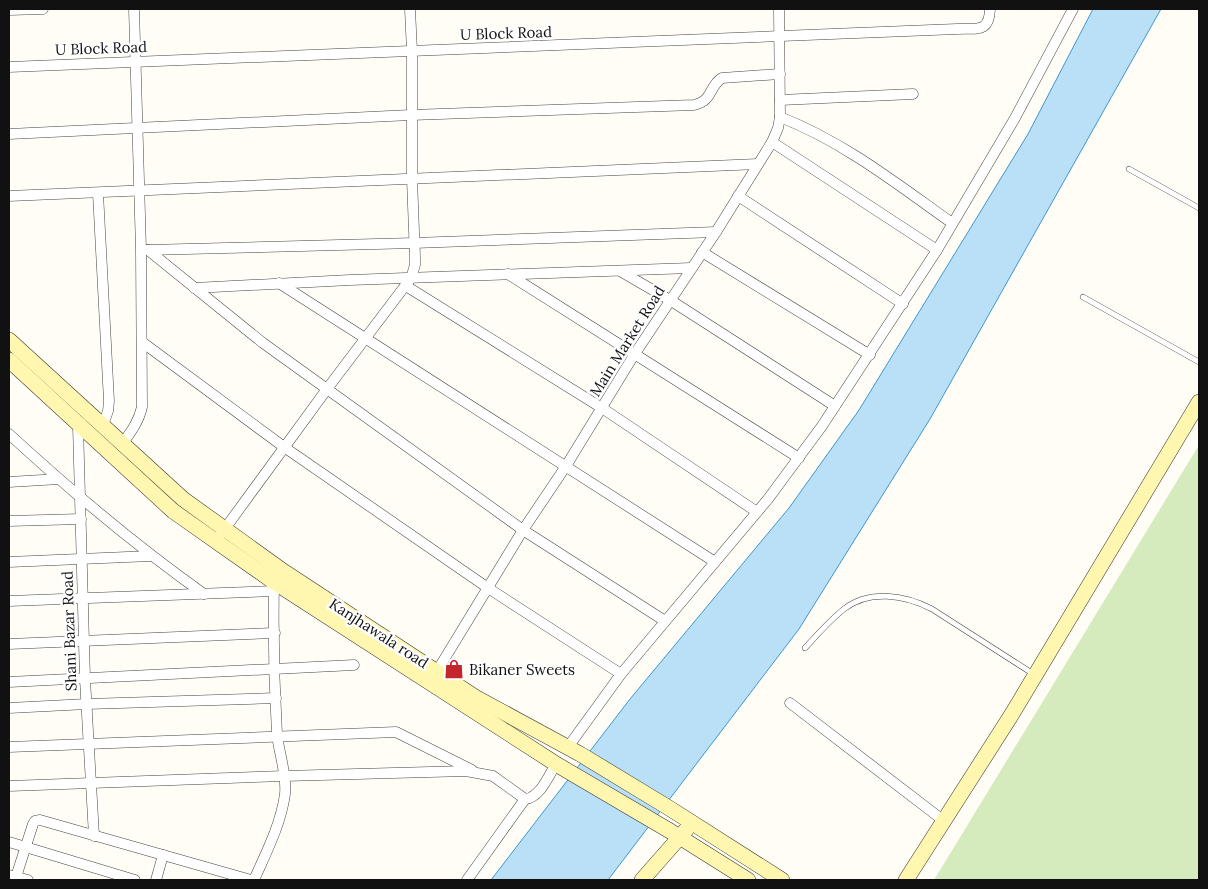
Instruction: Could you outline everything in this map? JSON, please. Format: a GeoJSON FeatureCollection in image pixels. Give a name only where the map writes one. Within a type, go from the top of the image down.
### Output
{"type":"FeatureCollection","features":[{"type":"Feature","properties":{"kind":"main road","name":"Kanjhawala road"},"geometry":{"type":"LineString","coordinates":[[9,340],[183,499],[274,586],[434,677],[574,751],[669,808],[782,880]]}},
{"type":"Feature","properties":{"kind":"main road","name":"Kanjhawala road"},"geometry":{"type":"LineString","coordinates":[[9,360],[173,511],[283,571],[561,766],[658,823],[748,880]]}},
{"type":"Feature","properties":{"kind":"main road"},"geometry":{"type":"LineString","coordinates":[[906,880],[1035,675],[1199,402]]}},
{"type":"Feature","properties":{"kind":"main road"},"geometry":{"type":"LineString","coordinates":[[642,880],[692,823]]}},
{"type":"Feature","properties":{"kind":"street"},"geometry":{"type":"LineString","coordinates":[[9,10],[43,9]]}},
{"type":"Feature","properties":{"kind":"street"},"geometry":{"type":"LineString","coordinates":[[122,444],[141,415],[142,407],[144,250],[138,190],[134,9]]}},
{"type":"Feature","properties":{"kind":"street"},"geometry":{"type":"LineString","coordinates":[[220,535],[327,389],[409,282],[415,265],[410,9]]}},
{"type":"Feature","properties":{"kind":"street","name":"Main Market Road"},"geometry":{"type":"LineString","coordinates":[[434,677],[523,530],[566,466],[634,356],[716,232],[772,142],[780,118],[779,9]]}},
{"type":"Feature","properties":{"kind":"street","name":"U Block Road"},"geometry":{"type":"LineString","coordinates":[[9,67],[779,37],[982,27],[987,25],[990,20],[990,9]]}},
{"type":"Feature","properties":{"kind":"street"},"geometry":{"type":"LineString","coordinates":[[574,751],[621,674],[757,512],[799,458],[870,355],[937,250],[1015,118],[1073,9]]}},
{"type":"Feature","properties":{"kind":"street"},"geometry":{"type":"LineString","coordinates":[[9,134],[411,115],[694,105],[703,103],[708,98],[715,82],[722,78],[780,74]]}},
{"type":"Feature","properties":{"kind":"street"},"geometry":{"type":"LineString","coordinates":[[780,100],[913,94]]}},
{"type":"Feature","properties":{"kind":"street"},"geometry":{"type":"LineString","coordinates":[[780,118],[822,135],[863,160],[952,223]]}},
{"type":"Feature","properties":{"kind":"street"},"geometry":{"type":"LineString","coordinates":[[772,142],[937,250]]}},
{"type":"Feature","properties":{"kind":"street"},"geometry":{"type":"LineString","coordinates":[[9,196],[758,164]]}},
{"type":"Feature","properties":{"kind":"street"},"geometry":{"type":"LineString","coordinates":[[98,193],[109,401],[103,425]]}},
{"type":"Feature","properties":{"kind":"street"},"geometry":{"type":"LineString","coordinates":[[738,196],[902,304]]}},
{"type":"Feature","properties":{"kind":"street"},"geometry":{"type":"LineString","coordinates":[[144,250],[716,232]]}},
{"type":"Feature","properties":{"kind":"street"},"geometry":{"type":"LineString","coordinates":[[144,250],[263,343],[523,530],[665,621]]}},
{"type":"Feature","properties":{"kind":"street"},"geometry":{"type":"LineString","coordinates":[[702,252],[870,355]]}},
{"type":"Feature","properties":{"kind":"street"},"geometry":{"type":"LineString","coordinates":[[194,288],[279,283],[409,282],[508,274],[691,268]]}},
{"type":"Feature","properties":{"kind":"street"},"geometry":{"type":"LineString","coordinates":[[619,270],[670,300],[835,406]]}},
{"type":"Feature","properties":{"kind":"street"},"geometry":{"type":"LineString","coordinates":[[508,274],[634,356],[799,458]]}},
{"type":"Feature","properties":{"kind":"street"},"geometry":{"type":"LineString","coordinates":[[409,282],[757,512]]}},
{"type":"Feature","properties":{"kind":"street"},"geometry":{"type":"LineString","coordinates":[[279,283],[715,562]]}},
{"type":"Feature","properties":{"kind":"street"},"geometry":{"type":"LineString","coordinates":[[142,342],[284,447],[488,588],[621,674]]}},
{"type":"Feature","properties":{"kind":"street"},"geometry":{"type":"LineString","coordinates":[[78,425],[90,413]]}},
{"type":"Feature","properties":{"kind":"street","name":"Shani Bazar Road"},"geometry":{"type":"LineString","coordinates":[[78,425],[85,679],[94,836]]}},
{"type":"Feature","properties":{"kind":"street"},"geometry":{"type":"LineString","coordinates":[[9,434],[13,442],[151,556],[204,594]]}},
{"type":"Feature","properties":{"kind":"street"},"geometry":{"type":"LineString","coordinates":[[9,482],[59,479]]}},
{"type":"Feature","properties":{"kind":"street"},"geometry":{"type":"LineString","coordinates":[[9,521],[81,519]]}},
{"type":"Feature","properties":{"kind":"street"},"geometry":{"type":"LineString","coordinates":[[9,562],[151,556]]}},
{"type":"Feature","properties":{"kind":"street"},"geometry":{"type":"LineString","coordinates":[[9,601],[204,594],[274,586],[274,669],[278,736],[285,795],[281,812],[253,880],[40,820],[32,824],[13,877],[28,880]]}},
{"type":"Feature","properties":{"kind":"street"},"geometry":{"type":"LineString","coordinates":[[9,644],[275,633]]}},
{"type":"Feature","properties":{"kind":"street"},"geometry":{"type":"LineString","coordinates":[[9,682],[354,665]]}},
{"type":"Feature","properties":{"kind":"street"},"geometry":{"type":"LineString","coordinates":[[9,708],[276,698]]}},
{"type":"Feature","properties":{"kind":"street"},"geometry":{"type":"LineString","coordinates":[[790,703],[944,821]]}},
{"type":"Feature","properties":{"kind":"street"},"geometry":{"type":"LineString","coordinates":[[9,747],[396,732],[478,773]]}},
{"type":"Feature","properties":{"kind":"street"},"geometry":{"type":"LineString","coordinates":[[9,786],[466,771],[493,776],[525,799],[530,799],[536,795],[561,766]]}},
{"type":"Feature","properties":{"kind":"street"},"geometry":{"type":"LineString","coordinates":[[467,880],[525,799]]}},
{"type":"Feature","properties":{"kind":"street"},"geometry":{"type":"LineString","coordinates":[[9,842],[135,880]]}},
{"type":"Feature","properties":{"kind":"street"},"geometry":{"type":"LineString","coordinates":[[156,880],[163,856]]}},
{"type":"Feature","properties":{"kind":"lane"},"geometry":{"type":"LineString","coordinates":[[1129,169],[1199,208]]}},
{"type":"Feature","properties":{"kind":"lane"},"geometry":{"type":"LineString","coordinates":[[1083,296],[1199,362]]}},
{"type":"Feature","properties":{"kind":"lane"},"geometry":{"type":"LineString","coordinates":[[805,648],[844,609],[858,601],[871,597],[900,597],[916,600],[932,608],[1035,675]]}},
{"type":"Feature","properties":{"kind":"green space"},"geometry":{"type":"Polygon","coordinates":[[[1199,445],[1199,880],[934,880],[1199,445]]]}},
{"type":"Feature","properties":{"kind":"water"},"geometry":{"type":"Polygon","coordinates":[[[1093,9],[1161,9],[930,419],[799,629],[608,880],[491,880],[630,699],[789,508],[859,410],[1028,134],[1093,9]]]}},
{"type":"Feature","properties":{"kind":"place","name":"Bikaner Sweets"},"geometry":{"type":"Point","coordinates":[454,669]}}]}
